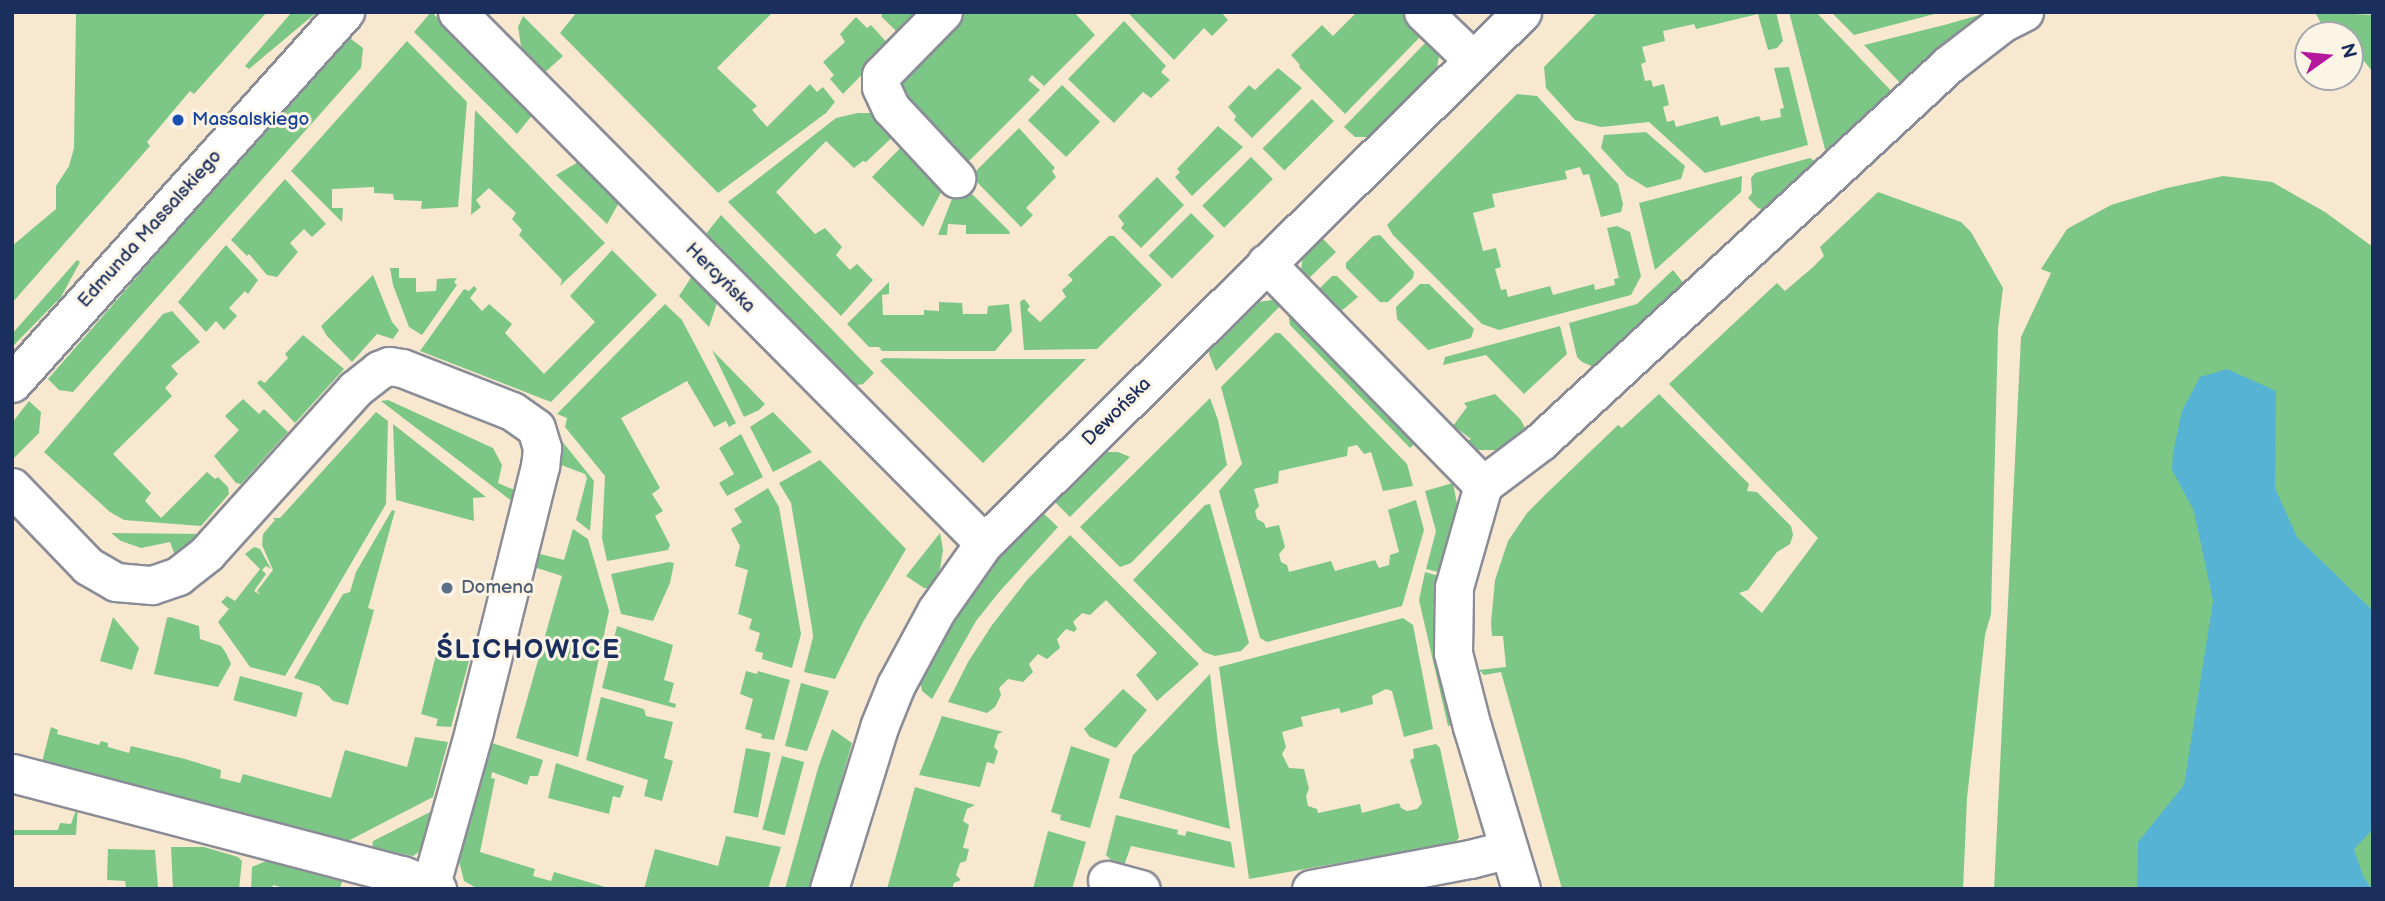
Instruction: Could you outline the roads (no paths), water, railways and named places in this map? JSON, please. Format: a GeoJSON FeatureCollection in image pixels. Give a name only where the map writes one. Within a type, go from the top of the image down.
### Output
{"type":"FeatureCollection","features":[{"type":"Feature","properties":{"kind":"street","name":"Edmunda Massalskiego"},"geometry":{"type":"LineString","coordinates":[[12,383],[345,12]]}},
{"type":"Feature","properties":{"kind":"street","name":"Hercyńska"},"geometry":{"type":"LineString","coordinates":[[457,12],[984,544]]}},
{"type":"Feature","properties":{"kind":"street"},"geometry":{"type":"LineString","coordinates":[[943,12],[881,75],[881,87],[891,108],[956,178]]}},
{"type":"Feature","properties":{"kind":"street"},"geometry":{"type":"LineString","coordinates":[[1423,12],[1473,60]]}},
{"type":"Feature","properties":{"kind":"street","name":"Dewońska"},"geometry":{"type":"LineString","coordinates":[[829,889],[879,727],[901,675],[936,611],[984,544],[1522,12]]}},
{"type":"Feature","properties":{"kind":"street"},"geometry":{"type":"LineString","coordinates":[[1521,889],[1453,653],[1454,587],[1483,485],[1539,442],[1950,64],[2002,23],[2024,12]]}},
{"type":"Feature","properties":{"kind":"street"},"geometry":{"type":"LineString","coordinates":[[1266,263],[1483,485]]}},
{"type":"Feature","properties":{"kind":"street"},"geometry":{"type":"LineString","coordinates":[[12,487],[88,566],[117,582],[141,586],[167,581],[207,553],[355,389],[379,370],[389,366],[402,368],[512,411],[536,428],[542,448],[540,466],[434,886],[12,773]]}},
{"type":"Feature","properties":{"kind":"street"},"geometry":{"type":"LineString","coordinates":[[1311,889],[1509,849]]}},
{"type":"Feature","properties":{"kind":"water"},"geometry":{"type":"Polygon","coordinates":[[[2227,369],[2276,391],[2275,488],[2297,537],[2373,611],[2373,829],[2354,849],[2363,876],[2372,889],[2137,889],[2138,842],[2184,785],[2213,601],[2194,511],[2172,470],[2173,453],[2182,411],[2200,377],[2227,369]]]}},
{"type":"Feature","properties":{"kind":"place","name":"Massalskiego"},"geometry":{"type":"Point","coordinates":[178,120]}},
{"type":"Feature","properties":{"kind":"place","name":"Domena"},"geometry":{"type":"Point","coordinates":[447,588]}},
{"type":"Feature","properties":{"kind":"district","name":"ŚLICHOWICE"},"geometry":{"type":"Point","coordinates":[529,651]}}]}
